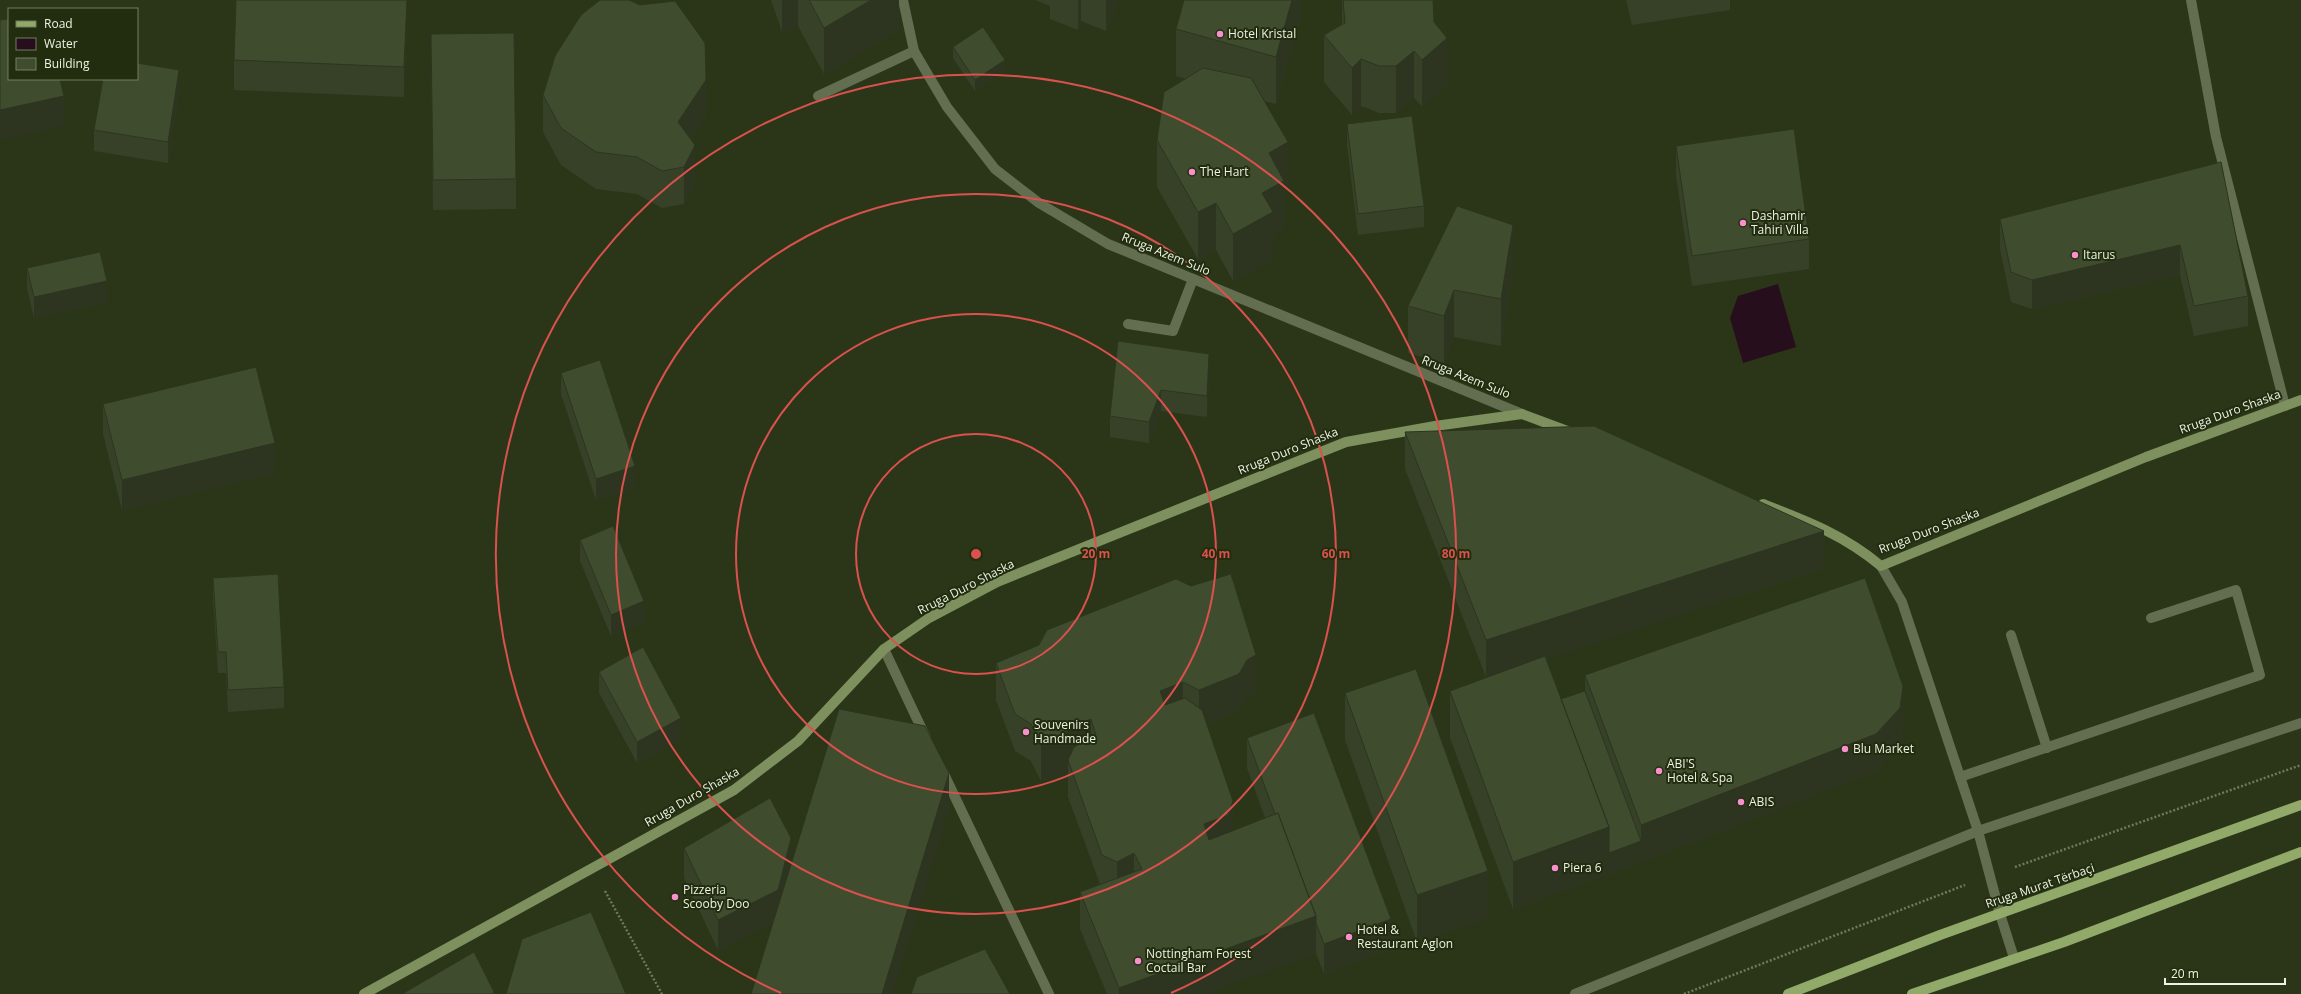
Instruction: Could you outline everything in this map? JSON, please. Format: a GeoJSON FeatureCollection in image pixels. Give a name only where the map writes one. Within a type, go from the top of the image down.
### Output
{"type":"FeatureCollection","features":[{"type":"Feature","properties":{"kind":"main road","name":"Rruga Duro Shaska"},"geometry":{"type":"LineString","coordinates":[[1756,502],[1815,524],[1858,547],[1881,566],[2146,456],[2301,400]]}},
{"type":"Feature","properties":{"kind":"main road","name":"Rruga Duro Shaska"},"geometry":{"type":"LineString","coordinates":[[364,994],[734,790],[798,741],[884,649],[929,618],[997,582],[1346,442],[1435,426],[1522,414],[1580,436]]}},
{"type":"Feature","properties":{"kind":"main road","name":"Rruga Murat Tërbaçi"},"geometry":{"type":"LineString","coordinates":[[1788,994],[2000,914],[2301,805]]}},
{"type":"Feature","properties":{"kind":"main road"},"geometry":{"type":"LineString","coordinates":[[1912,994],[2064,942],[2301,852]]}},
{"type":"Feature","properties":{"kind":"street","name":"Rruga Azem Sulo"},"geometry":{"type":"LineString","coordinates":[[903,0],[914,50],[947,107],[995,169],[1039,203],[1108,244],[1522,414]]}},
{"type":"Feature","properties":{"kind":"street"},"geometry":{"type":"LineString","coordinates":[[2190,0],[2216,136],[2285,406]]}},
{"type":"Feature","properties":{"kind":"street"},"geometry":{"type":"LineString","coordinates":[[818,96],[914,50]]}},
{"type":"Feature","properties":{"kind":"street"},"geometry":{"type":"LineString","coordinates":[[1128,324],[1173,331],[1193,279]]}},
{"type":"Feature","properties":{"kind":"street"},"geometry":{"type":"LineString","coordinates":[[1881,566],[1902,602],[1978,830],[2000,914],[2014,958]]}},
{"type":"Feature","properties":{"kind":"street"},"geometry":{"type":"LineString","coordinates":[[1960,777],[2260,675],[2236,590],[2151,618]]}},
{"type":"Feature","properties":{"kind":"street"},"geometry":{"type":"LineString","coordinates":[[2011,636],[2047,748]]}},
{"type":"Feature","properties":{"kind":"street"},"geometry":{"type":"LineString","coordinates":[[884,649],[932,750]]}},
{"type":"Feature","properties":{"kind":"street"},"geometry":{"type":"LineString","coordinates":[[1575,994],[1978,830],[2301,723]]}},
{"type":"Feature","properties":{"kind":"street"},"geometry":{"type":"LineString","coordinates":[[939,764],[1049,994]]}},
{"type":"Feature","properties":{"kind":"path"},"geometry":{"type":"LineString","coordinates":[[592,868],[662,994]]}},
{"type":"Feature","properties":{"kind":"water"},"geometry":{"type":"Polygon","coordinates":[[[1778,284],[1796,347],[1743,363],[1730,318],[1738,296],[1778,284]]]}},
{"type":"Feature","properties":{"kind":"building"},"geometry":{"type":"Polygon","coordinates":[[[236,0],[407,0],[404,67],[234,60],[236,0]]]}},
{"type":"Feature","properties":{"kind":"building"},"geometry":{"type":"Polygon","coordinates":[[[600,0],[629,0],[640,5],[675,1],[705,43],[706,80],[678,122],[695,145],[684,167],[662,171],[637,157],[596,152],[561,128],[543,95],[555,56],[581,15],[600,0]]]}},
{"type":"Feature","properties":{"kind":"building"},"geometry":{"type":"Polygon","coordinates":[[[809,0],[871,0],[824,28],[809,0]]]}},
{"type":"Feature","properties":{"kind":"building"},"geometry":{"type":"Polygon","coordinates":[[[1184,0],[1292,0],[1276,57],[1176,29],[1184,0]]]}},
{"type":"Feature","properties":{"kind":"building"},"geometry":{"type":"Polygon","coordinates":[[[1343,0],[1433,0],[1434,22],[1447,38],[1422,60],[1414,51],[1396,66],[1379,66],[1361,59],[1352,68],[1324,35],[1345,23],[1343,0]]]}},
{"type":"Feature","properties":{"kind":"building"},"geometry":{"type":"Polygon","coordinates":[[[8,19],[8,80],[60,80],[64,96],[0,110],[0,20],[8,19]]]}},
{"type":"Feature","properties":{"kind":"building"},"geometry":{"type":"Polygon","coordinates":[[[983,27],[1005,60],[975,80],[953,47],[983,27]]]}},
{"type":"Feature","properties":{"kind":"building"},"geometry":{"type":"Polygon","coordinates":[[[514,33],[516,179],[433,180],[431,34],[514,33]]]}},
{"type":"Feature","properties":{"kind":"building"},"geometry":{"type":"Polygon","coordinates":[[[138,63],[179,70],[168,142],[94,130],[103,80],[138,80],[138,63]]]}},
{"type":"Feature","properties":{"kind":"building"},"geometry":{"type":"Polygon","coordinates":[[[1203,68],[1251,78],[1288,142],[1269,153],[1284,181],[1262,193],[1273,212],[1233,234],[1216,203],[1198,212],[1157,140],[1164,92],[1203,68]]]}},
{"type":"Feature","properties":{"kind":"building"},"geometry":{"type":"Polygon","coordinates":[[[1412,116],[1424,206],[1358,214],[1347,124],[1412,116]]]}},
{"type":"Feature","properties":{"kind":"building","name":"Dashamir Tahiri Villa"},"geometry":{"type":"Polygon","coordinates":[[[1794,129],[1809,239],[1692,256],[1676,146],[1794,129]]]}},
{"type":"Feature","properties":{"kind":"building"},"geometry":{"type":"Polygon","coordinates":[[[2221,162],[2248,296],[2194,306],[2180,245],[2032,280],[2011,272],[2000,219],[2221,162]]]}},
{"type":"Feature","properties":{"kind":"building"},"geometry":{"type":"Polygon","coordinates":[[[1457,206],[1513,225],[1501,299],[1454,290],[1444,316],[1408,306],[1457,206]]]}},
{"type":"Feature","properties":{"kind":"building"},"geometry":{"type":"Polygon","coordinates":[[[100,252],[107,281],[34,297],[27,268],[100,252]]]}},
{"type":"Feature","properties":{"kind":"building"},"geometry":{"type":"Polygon","coordinates":[[[1118,341],[1209,354],[1207,396],[1161,390],[1149,422],[1110,416],[1118,341]]]}},
{"type":"Feature","properties":{"kind":"building"},"geometry":{"type":"Polygon","coordinates":[[[600,360],[635,466],[596,479],[561,373],[600,360]]]}},
{"type":"Feature","properties":{"kind":"building"},"geometry":{"type":"Polygon","coordinates":[[[256,367],[275,443],[122,480],[103,404],[256,367]]]}},
{"type":"Feature","properties":{"kind":"building"},"geometry":{"type":"Polygon","coordinates":[[[1594,426],[1824,531],[1486,640],[1405,432],[1594,426]]]}},
{"type":"Feature","properties":{"kind":"building"},"geometry":{"type":"Polygon","coordinates":[[[613,526],[644,601],[611,615],[580,540],[613,526]]]}},
{"type":"Feature","properties":{"kind":"building"},"geometry":{"type":"Polygon","coordinates":[[[278,574],[284,687],[228,690],[226,652],[218,652],[213,578],[278,574]]]}},
{"type":"Feature","properties":{"kind":"building"},"geometry":{"type":"Polygon","coordinates":[[[1231,574],[1256,655],[1247,660],[1239,674],[1199,690],[1183,682],[1160,691],[1165,705],[1185,698],[1202,710],[1233,801],[1228,815],[1204,824],[1209,840],[1278,813],[1316,916],[1119,988],[1080,892],[1142,869],[1134,853],[1117,862],[1102,855],[1068,760],[1074,747],[1096,735],[1091,719],[1069,728],[1061,738],[1041,743],[1031,724],[1015,714],[996,663],[1039,645],[1047,630],[1176,579],[1191,586],[1231,574]]]}},
{"type":"Feature","properties":{"kind":"building"},"geometry":{"type":"Polygon","coordinates":[[[1865,578],[1903,686],[1900,708],[1876,734],[1641,825],[1585,675],[1865,578]]]}},
{"type":"Feature","properties":{"kind":"building"},"geometry":{"type":"Polygon","coordinates":[[[643,647],[681,718],[637,742],[599,672],[643,647]]]}},
{"type":"Feature","properties":{"kind":"building"},"geometry":{"type":"Polygon","coordinates":[[[1545,656],[1609,827],[1513,862],[1450,691],[1545,656]]]}},
{"type":"Feature","properties":{"kind":"building"},"geometry":{"type":"Polygon","coordinates":[[[1416,669],[1488,871],[1417,895],[1345,693],[1416,669]]]}},
{"type":"Feature","properties":{"kind":"building"},"geometry":{"type":"Polygon","coordinates":[[[1585,691],[1641,841],[1609,853],[1609,827],[1561,699],[1585,691]]]}},
{"type":"Feature","properties":{"kind":"building"},"geometry":{"type":"Polygon","coordinates":[[[839,709],[925,726],[949,773],[882,994],[751,994],[839,709]]]}},
{"type":"Feature","properties":{"kind":"building"},"geometry":{"type":"Polygon","coordinates":[[[1314,713],[1391,919],[1324,944],[1316,923],[1316,916],[1278,813],[1275,814],[1247,738],[1314,713]]]}},
{"type":"Feature","properties":{"kind":"building"},"geometry":{"type":"Polygon","coordinates":[[[770,798],[791,838],[778,890],[718,920],[684,848],[770,798]]]}},
{"type":"Feature","properties":{"kind":"building"},"geometry":{"type":"Polygon","coordinates":[[[591,912],[626,994],[506,994],[522,939],[591,912]]]}},
{"type":"Feature","properties":{"kind":"building"},"geometry":{"type":"Polygon","coordinates":[[[985,949],[1010,994],[911,994],[917,977],[985,949]]]}},
{"type":"Feature","properties":{"kind":"building"},"geometry":{"type":"Polygon","coordinates":[[[474,952],[494,992],[493,994],[402,994],[474,952]]]}},
{"type":"Feature","properties":{"kind":"place","name":"Hotel Kristal"},"geometry":{"type":"Point","coordinates":[1220,34]}},
{"type":"Feature","properties":{"kind":"place","name":"The Hart"},"geometry":{"type":"Point","coordinates":[1192,172]}},
{"type":"Feature","properties":{"kind":"place","name":"Dashamir Tahiri Villa"},"geometry":{"type":"Point","coordinates":[1743,223]}},
{"type":"Feature","properties":{"kind":"place","name":"Itarus"},"geometry":{"type":"Point","coordinates":[2075,255]}},
{"type":"Feature","properties":{"kind":"place","name":"Souvenirs Handmade"},"geometry":{"type":"Point","coordinates":[1026,732]}},
{"type":"Feature","properties":{"kind":"place","name":"Blu Market"},"geometry":{"type":"Point","coordinates":[1845,749]}},
{"type":"Feature","properties":{"kind":"place","name":"ABI'S Hotel & Spa"},"geometry":{"type":"Point","coordinates":[1659,771]}},
{"type":"Feature","properties":{"kind":"place","name":"ABIS"},"geometry":{"type":"Point","coordinates":[1741,802]}},
{"type":"Feature","properties":{"kind":"place","name":"Piera 6"},"geometry":{"type":"Point","coordinates":[1555,868]}},
{"type":"Feature","properties":{"kind":"place","name":"Pizzeria Scooby Doo"},"geometry":{"type":"Point","coordinates":[675,897]}},
{"type":"Feature","properties":{"kind":"place","name":"Hotel & Restaurant Aglon"},"geometry":{"type":"Point","coordinates":[1349,937]}},
{"type":"Feature","properties":{"kind":"place","name":"Nottingham Forest Coctail Bar"},"geometry":{"type":"Point","coordinates":[1138,961]}}]}
